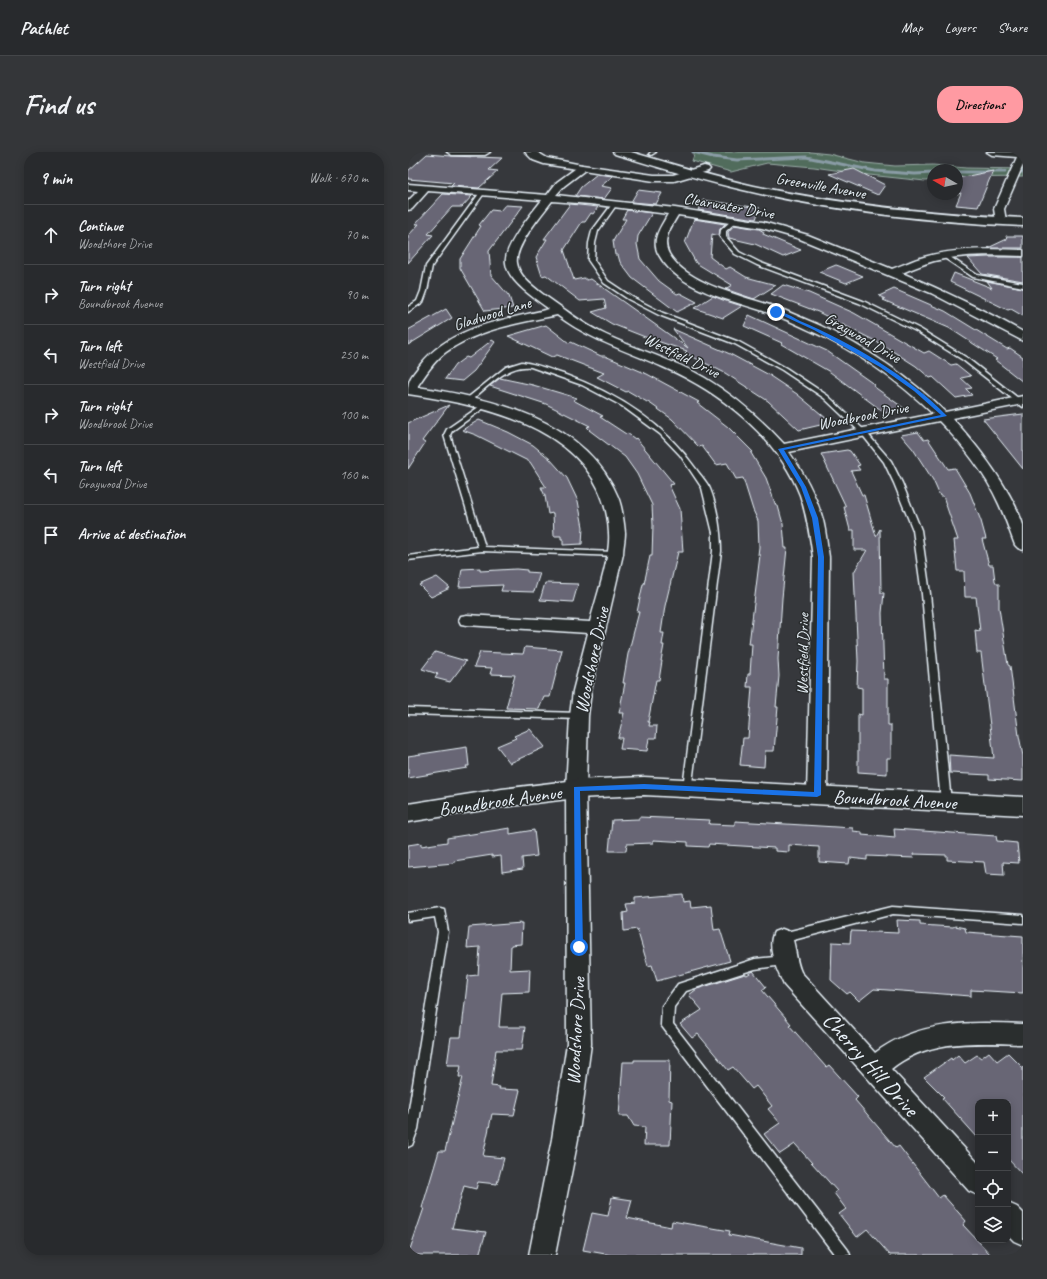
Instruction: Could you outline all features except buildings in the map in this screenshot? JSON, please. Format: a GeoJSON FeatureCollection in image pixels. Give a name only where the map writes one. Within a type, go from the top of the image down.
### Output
{"type":"FeatureCollection","features":[{"type":"Feature","properties":{"kind":"main road"},"geometry":{"type":"LineString","coordinates":[[531,152],[537,158],[544,161],[582,168],[664,179],[674,178],[704,169]]}},
{"type":"Feature","properties":{"kind":"main road","name":"Greenville Avenue"},"geometry":{"type":"LineString","coordinates":[[619,152],[751,189],[857,208],[920,216],[1001,217],[1023,214]]}},
{"type":"Feature","properties":{"kind":"main road","name":"Greenville Avenue"},"geometry":{"type":"LineString","coordinates":[[650,153],[704,169],[764,184],[877,202],[1001,217],[1023,222]]}},
{"type":"Feature","properties":{"kind":"main road","name":"Boundbrook Avenue"},"geometry":{"type":"LineString","coordinates":[[408,813],[502,798],[576,789],[644,786],[1023,806]]}},
{"type":"Feature","properties":{"kind":"street"},"geometry":{"type":"LineString","coordinates":[[452,152],[485,152]]}},
{"type":"Feature","properties":{"kind":"street"},"geometry":{"type":"LineString","coordinates":[[992,152],[1023,155],[1000,209],[1001,217]]}},
{"type":"Feature","properties":{"kind":"street","name":"Westfield Drive"},"geometry":{"type":"LineString","coordinates":[[582,168],[559,186],[550,197],[517,243],[512,253],[511,262],[516,273],[525,285],[580,327],[675,368],[701,381],[733,403],[762,427],[781,449],[806,493],[815,518],[821,557],[817,795]]}},
{"type":"Feature","properties":{"kind":"street","name":"Clearwater Drive"},"geometry":{"type":"LineString","coordinates":[[408,187],[550,197],[675,211],[763,225],[804,237],[893,273],[959,302],[1023,337]]}},
{"type":"Feature","properties":{"kind":"street"},"geometry":{"type":"LineString","coordinates":[[408,207],[426,188]]}},
{"type":"Feature","properties":{"kind":"street","name":"Graywood Drive"},"geometry":{"type":"LineString","coordinates":[[675,211],[659,244],[662,253],[670,263],[691,280],[708,288],[776,312],[816,329],[849,346],[915,390],[945,416],[965,438],[991,475],[1011,513],[1023,545]]}},
{"type":"Feature","properties":{"kind":"street"},"geometry":{"type":"LineString","coordinates":[[893,273],[920,262],[945,256],[974,253],[1023,253]]}},
{"type":"Feature","properties":{"kind":"street","name":"Gladwood Lane"},"geometry":{"type":"LineString","coordinates":[[408,390],[431,359],[449,344],[480,331],[558,310]]}},
{"type":"Feature","properties":{"kind":"street","name":"Woodshore Drive"},"geometry":{"type":"LineString","coordinates":[[408,390],[477,402],[532,421],[565,439],[581,453],[601,478],[608,490],[614,509],[617,534],[615,554],[582,691],[579,716],[576,789],[579,1044],[566,1139],[542,1255]]}},
{"type":"Feature","properties":{"kind":"street","name":"Woodbrook Drive"},"geometry":{"type":"LineString","coordinates":[[781,449],[1022,402]]}},
{"type":"Feature","properties":{"kind":"street"},"geometry":{"type":"LineString","coordinates":[[467,620],[598,628]]}},
{"type":"Feature","properties":{"kind":"street","name":"Cherry Hill Drive"},"geometry":{"type":"LineString","coordinates":[[783,950],[792,978],[875,1067],[975,1179]]}},
{"type":"Feature","properties":{"kind":"street"},"geometry":{"type":"LineString","coordinates":[[875,1067],[900,1049],[931,1038],[978,1032],[1023,1034]]}},
{"type":"Feature","properties":{"kind":"street"},"geometry":{"type":"LineString","coordinates":[[1011,1219],[1023,1232]]}},
{"type":"Feature","properties":{"kind":"lane"},"geometry":{"type":"LineString","coordinates":[[408,310],[420,302],[424,291],[429,266],[483,192]]}},
{"type":"Feature","properties":{"kind":"lane"},"geometry":{"type":"LineString","coordinates":[[615,204],[595,231],[592,243],[591,260],[606,282],[630,298],[662,314],[737,343],[784,369],[826,397],[863,432],[887,461],[898,483],[917,530],[926,594],[946,802]]}},
{"type":"Feature","properties":{"kind":"lane"},"geometry":{"type":"LineString","coordinates":[[735,220],[723,231],[723,237],[736,253],[759,264],[861,302],[918,330],[965,358],[1022,402]]}},
{"type":"Feature","properties":{"kind":"lane"},"geometry":{"type":"LineString","coordinates":[[945,256],[975,276],[1023,285]]}},
{"type":"Feature","properties":{"kind":"lane"},"geometry":{"type":"LineString","coordinates":[[482,549],[447,435],[449,430],[508,368],[522,364],[532,365],[584,384],[624,405],[662,433],[682,454],[706,488],[717,533],[688,788]]}},
{"type":"Feature","properties":{"kind":"lane"},"geometry":{"type":"LineString","coordinates":[[408,558],[482,549],[615,554]]}},
{"type":"Feature","properties":{"kind":"lane"},"geometry":{"type":"LineString","coordinates":[[408,711],[579,716]]}},
{"type":"Feature","properties":{"kind":"lane"},"geometry":{"type":"LineString","coordinates":[[843,1255],[666,1025],[668,1006],[682,987],[755,964],[783,950],[893,910],[1023,919]]}},
{"type":"Feature","properties":{"kind":"lane"},"geometry":{"type":"LineString","coordinates":[[408,917],[440,912],[443,932],[412,1129],[408,1141]]}},
{"type":"Feature","properties":{"kind":"green space"},"geometry":{"type":"Polygon","coordinates":[[[695,152],[810,152],[829,154],[865,163],[895,166],[927,165],[927,181],[869,175],[814,167],[767,163],[731,172],[692,161],[695,152]]]}},
{"type":"Feature","properties":{"kind":"green space"},"geometry":{"type":"Polygon","coordinates":[[[963,168],[1023,169],[1023,177],[963,178],[963,168]]]}},
{"type":"Feature","properties":{"kind":"waterway"},"geometry":{"type":"LineString","coordinates":[[693,152],[713,157],[737,160],[806,157],[875,171],[915,174],[927,173]]}},
{"type":"Feature","properties":{"kind":"waterway"},"geometry":{"type":"LineString","coordinates":[[963,172],[1005,172]]}},
{"type":"Feature","properties":{"kind":"route"},"geometry":{"type":"LineString","coordinates":[[579,947],[576,789],[644,786],[817,795],[821,557],[815,518],[803,487],[781,449],[945,416],[915,390],[849,346],[816,329],[776,312]]}}]}
